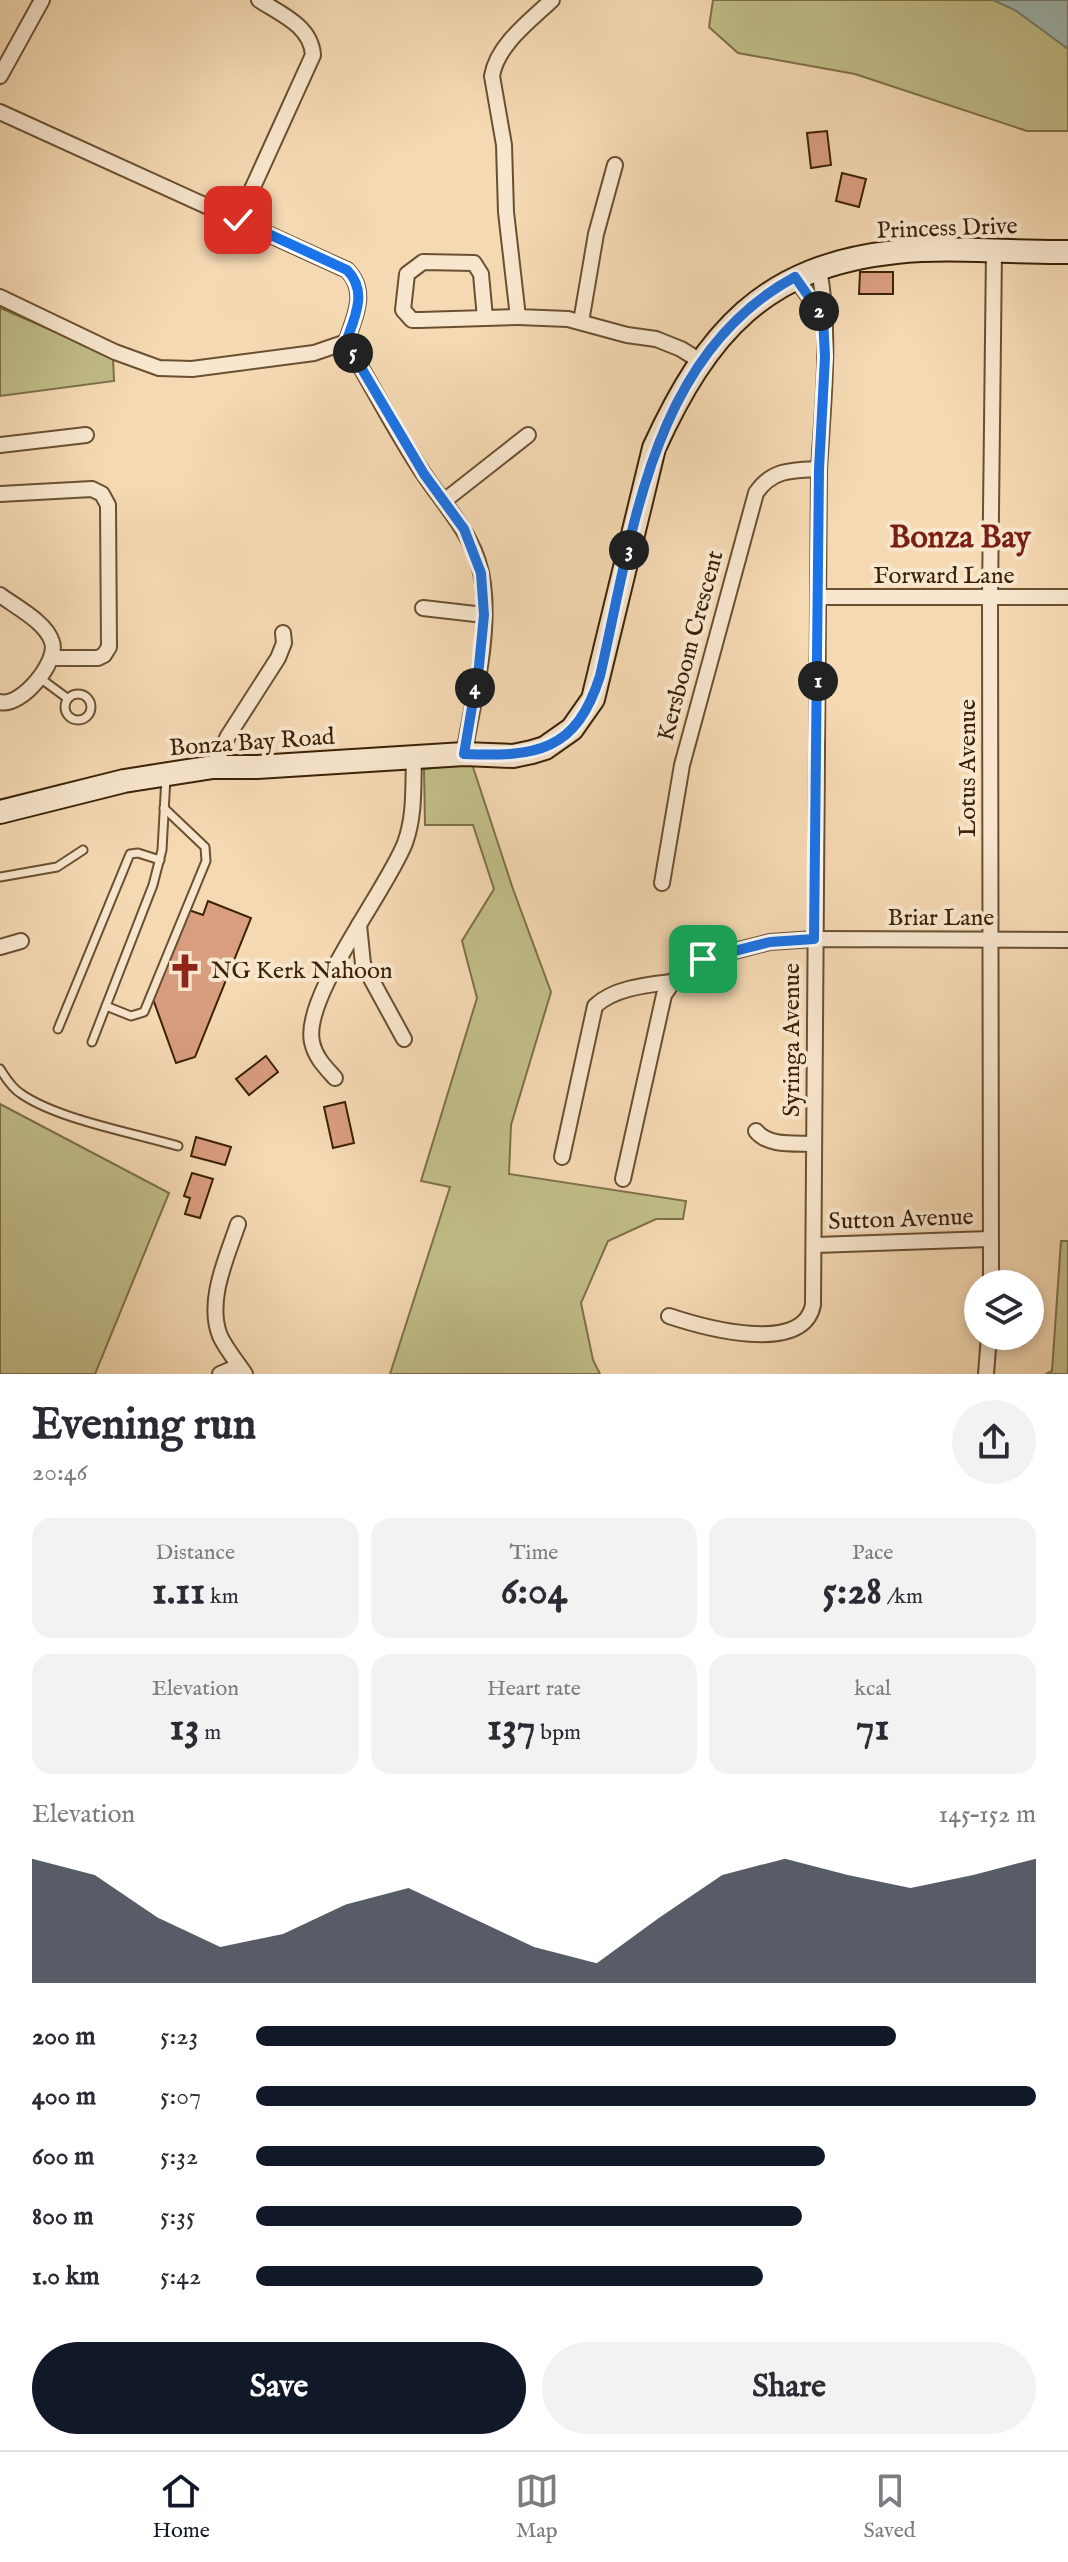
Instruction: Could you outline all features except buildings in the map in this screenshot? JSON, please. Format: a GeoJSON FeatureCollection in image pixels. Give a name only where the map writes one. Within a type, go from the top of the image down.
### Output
{"type":"FeatureCollection","features":[{"type":"Feature","properties":{"kind":"street"},"geometry":{"type":"LineString","coordinates":[[0,76],[42,0]]}},
{"type":"Feature","properties":{"kind":"street"},"geometry":{"type":"LineString","coordinates":[[238,220],[313,55],[310,40],[303,29],[259,0]]}},
{"type":"Feature","properties":{"kind":"street"},"geometry":{"type":"LineString","coordinates":[[518,317],[506,212],[504,145],[492,76],[494,65],[506,47],[552,0]]}},
{"type":"Feature","properties":{"kind":"street"},"geometry":{"type":"LineString","coordinates":[[0,112],[347,270],[355,278],[360,295],[346,342],[415,461],[464,529],[476,555],[484,588],[484,615],[464,754]]}},
{"type":"Feature","properties":{"kind":"street"},"geometry":{"type":"LineString","coordinates":[[581,322],[596,234],[615,165]]}},
{"type":"Feature","properties":{"kind":"street","name":"Princess Drive"},"geometry":{"type":"LineString","coordinates":[[464,754],[513,756],[532,752],[556,741],[572,729],[585,713],[600,676],[654,448],[671,411],[702,362],[746,309],[769,291],[795,277],[898,251],[1068,252]]}},
{"type":"Feature","properties":{"kind":"street","name":"Lotus Avenue"},"geometry":{"type":"LineString","coordinates":[[990,1270],[990,598],[994,251]]}},
{"type":"Feature","properties":{"kind":"street"},"geometry":{"type":"LineString","coordinates":[[485,318],[481,274],[474,263],[423,262],[407,274],[403,310],[407,319],[485,318],[518,317],[581,322],[666,342],[702,362]]}},
{"type":"Feature","properties":{"kind":"street","name":"Syringa Avenue"},"geometry":{"type":"LineString","coordinates":[[669,1316],[740,1334],[766,1334],[799,1327],[812,1314],[816,1245],[814,939],[819,469],[825,357],[825,307],[819,269]]}},
{"type":"Feature","properties":{"kind":"street"},"geometry":{"type":"LineString","coordinates":[[795,277],[823,317]]}},
{"type":"Feature","properties":{"kind":"street"},"geometry":{"type":"LineString","coordinates":[[0,297],[115,352],[159,368],[192,369],[314,353],[346,342]]}},
{"type":"Feature","properties":{"kind":"street"},"geometry":{"type":"LineString","coordinates":[[0,445],[86,435]]}},
{"type":"Feature","properties":{"kind":"street"},"geometry":{"type":"LineString","coordinates":[[444,501],[528,435]]}},
{"type":"Feature","properties":{"kind":"street","name":"Kersboom Crescent"},"geometry":{"type":"LineString","coordinates":[[662,883],[682,765],[756,493],[765,480],[776,473],[819,469]]}},
{"type":"Feature","properties":{"kind":"street"},"geometry":{"type":"LineString","coordinates":[[0,494],[92,489],[102,494],[108,505],[109,647],[98,658],[53,658]]}},
{"type":"Feature","properties":{"kind":"street"},"geometry":{"type":"LineString","coordinates":[[0,595],[45,630],[53,643],[53,658],[22,698],[14,703],[0,702]]}},
{"type":"Feature","properties":{"kind":"street","name":"Forward Lane"},"geometry":{"type":"LineString","coordinates":[[819,597],[1068,597]]}},
{"type":"Feature","properties":{"kind":"street"},"geometry":{"type":"LineString","coordinates":[[423,608],[484,615]]}},
{"type":"Feature","properties":{"kind":"street"},"geometry":{"type":"LineString","coordinates":[[213,767],[228,736],[278,658],[284,643],[283,633]]}},
{"type":"Feature","properties":{"kind":"street","name":"Bonza Bay Road"},"geometry":{"type":"LineString","coordinates":[[0,812],[124,781],[213,767],[464,754]]}},
{"type":"Feature","properties":{"kind":"street"},"geometry":{"type":"LineString","coordinates":[[335,1078],[320,1061],[312,1043],[311,1025],[315,1009],[359,924],[405,844],[413,807],[414,757]]}},
{"type":"Feature","properties":{"kind":"street"},"geometry":{"type":"LineString","coordinates":[[359,924],[363,964],[404,1039]]}},
{"type":"Feature","properties":{"kind":"street","name":"Briar Lane"},"geometry":{"type":"LineString","coordinates":[[671,982],[679,973],[703,959],[770,942],[814,939],[1068,940]]}},
{"type":"Feature","properties":{"kind":"street"},"geometry":{"type":"LineString","coordinates":[[0,947],[21,941]]}},
{"type":"Feature","properties":{"kind":"street"},"geometry":{"type":"LineString","coordinates":[[562,1157],[595,1006],[606,997],[631,989],[671,982]]}},
{"type":"Feature","properties":{"kind":"street"},"geometry":{"type":"LineString","coordinates":[[623,1179],[657,1018],[671,982]]}},
{"type":"Feature","properties":{"kind":"street"},"geometry":{"type":"LineString","coordinates":[[756,1131],[761,1137],[777,1142],[814,1144]]}},
{"type":"Feature","properties":{"kind":"street"},"geometry":{"type":"LineString","coordinates":[[220,1374],[242,1370],[220,1336],[215,1313],[220,1278],[238,1224]]}},
{"type":"Feature","properties":{"kind":"street","name":"Sutton Avenue"},"geometry":{"type":"LineString","coordinates":[[816,1245],[989,1239]]}},
{"type":"Feature","properties":{"kind":"street"},"geometry":{"type":"LineString","coordinates":[[986,1374],[988,1350]]}},
{"type":"Feature","properties":{"kind":"lane"},"geometry":{"type":"LineString","coordinates":[[38,676],[67,698]]}},
{"type":"Feature","properties":{"kind":"lane"},"geometry":{"type":"LineString","coordinates":[[92,1042],[160,860],[166,775]]}},
{"type":"Feature","properties":{"kind":"lane"},"geometry":{"type":"LineString","coordinates":[[106,1006],[131,1016],[144,1012],[206,861],[205,847],[164,808]]}},
{"type":"Feature","properties":{"kind":"lane"},"geometry":{"type":"LineString","coordinates":[[0,877],[57,867],[83,850]]}},
{"type":"Feature","properties":{"kind":"lane"},"geometry":{"type":"LineString","coordinates":[[58,1029],[130,854],[145,854],[160,860]]}},
{"type":"Feature","properties":{"kind":"lane"},"geometry":{"type":"LineString","coordinates":[[0,1069],[14,1088],[29,1099],[58,1111],[178,1146]]}},
{"type":"Feature","properties":{"kind":"shaded area"},"geometry":{"type":"Polygon","coordinates":[[[713,0],[1068,0],[1068,131],[1027,131],[855,74],[738,53],[709,27],[713,0]]]}},
{"type":"Feature","properties":{"kind":"shaded area"},"geometry":{"type":"Polygon","coordinates":[[[0,308],[113,357],[114,381],[0,396],[0,308]]]}},
{"type":"Feature","properties":{"kind":"shaded area"},"geometry":{"type":"Polygon","coordinates":[[[472,764],[551,992],[511,1125],[509,1174],[686,1201],[683,1219],[656,1219],[608,1241],[581,1303],[593,1360],[600,1374],[390,1374],[450,1187],[421,1181],[477,998],[462,941],[494,889],[473,825],[425,825],[424,769],[472,764]]]}},
{"type":"Feature","properties":{"kind":"shaded area"},"geometry":{"type":"Polygon","coordinates":[[[0,1104],[169,1193],[95,1374],[0,1374],[0,1104]]]}},
{"type":"Feature","properties":{"kind":"shaded area"},"geometry":{"type":"Polygon","coordinates":[[[1061,1241],[1068,1241],[1068,1374],[1046,1374],[1052,1371],[1061,1241]]]}},
{"type":"Feature","properties":{"kind":"water"},"geometry":{"type":"Polygon","coordinates":[[[993,0],[1068,0],[1068,49],[1015,10],[993,0]]]}},
{"type":"Feature","properties":{"kind":"place","name":"NG Kerk Nahoon"},"geometry":{"type":"Point","coordinates":[185,971]}},
{"type":"Feature","properties":{"kind":"district","name":"Bonza Bay"},"geometry":{"type":"Point","coordinates":[960,538]}},
{"type":"Feature","properties":{"kind":"route"},"geometry":{"type":"LineString","coordinates":[[238,220],[347,270],[355,278],[360,295],[346,342],[424,474],[470,541],[484,588],[484,615],[464,754],[513,756],[532,752],[545,748],[572,729],[593,699],[600,676],[654,448],[688,382],[720,337],[746,309],[769,291],[795,277],[823,317],[825,357],[819,469],[814,939],[770,942],[703,959]]}}]}
